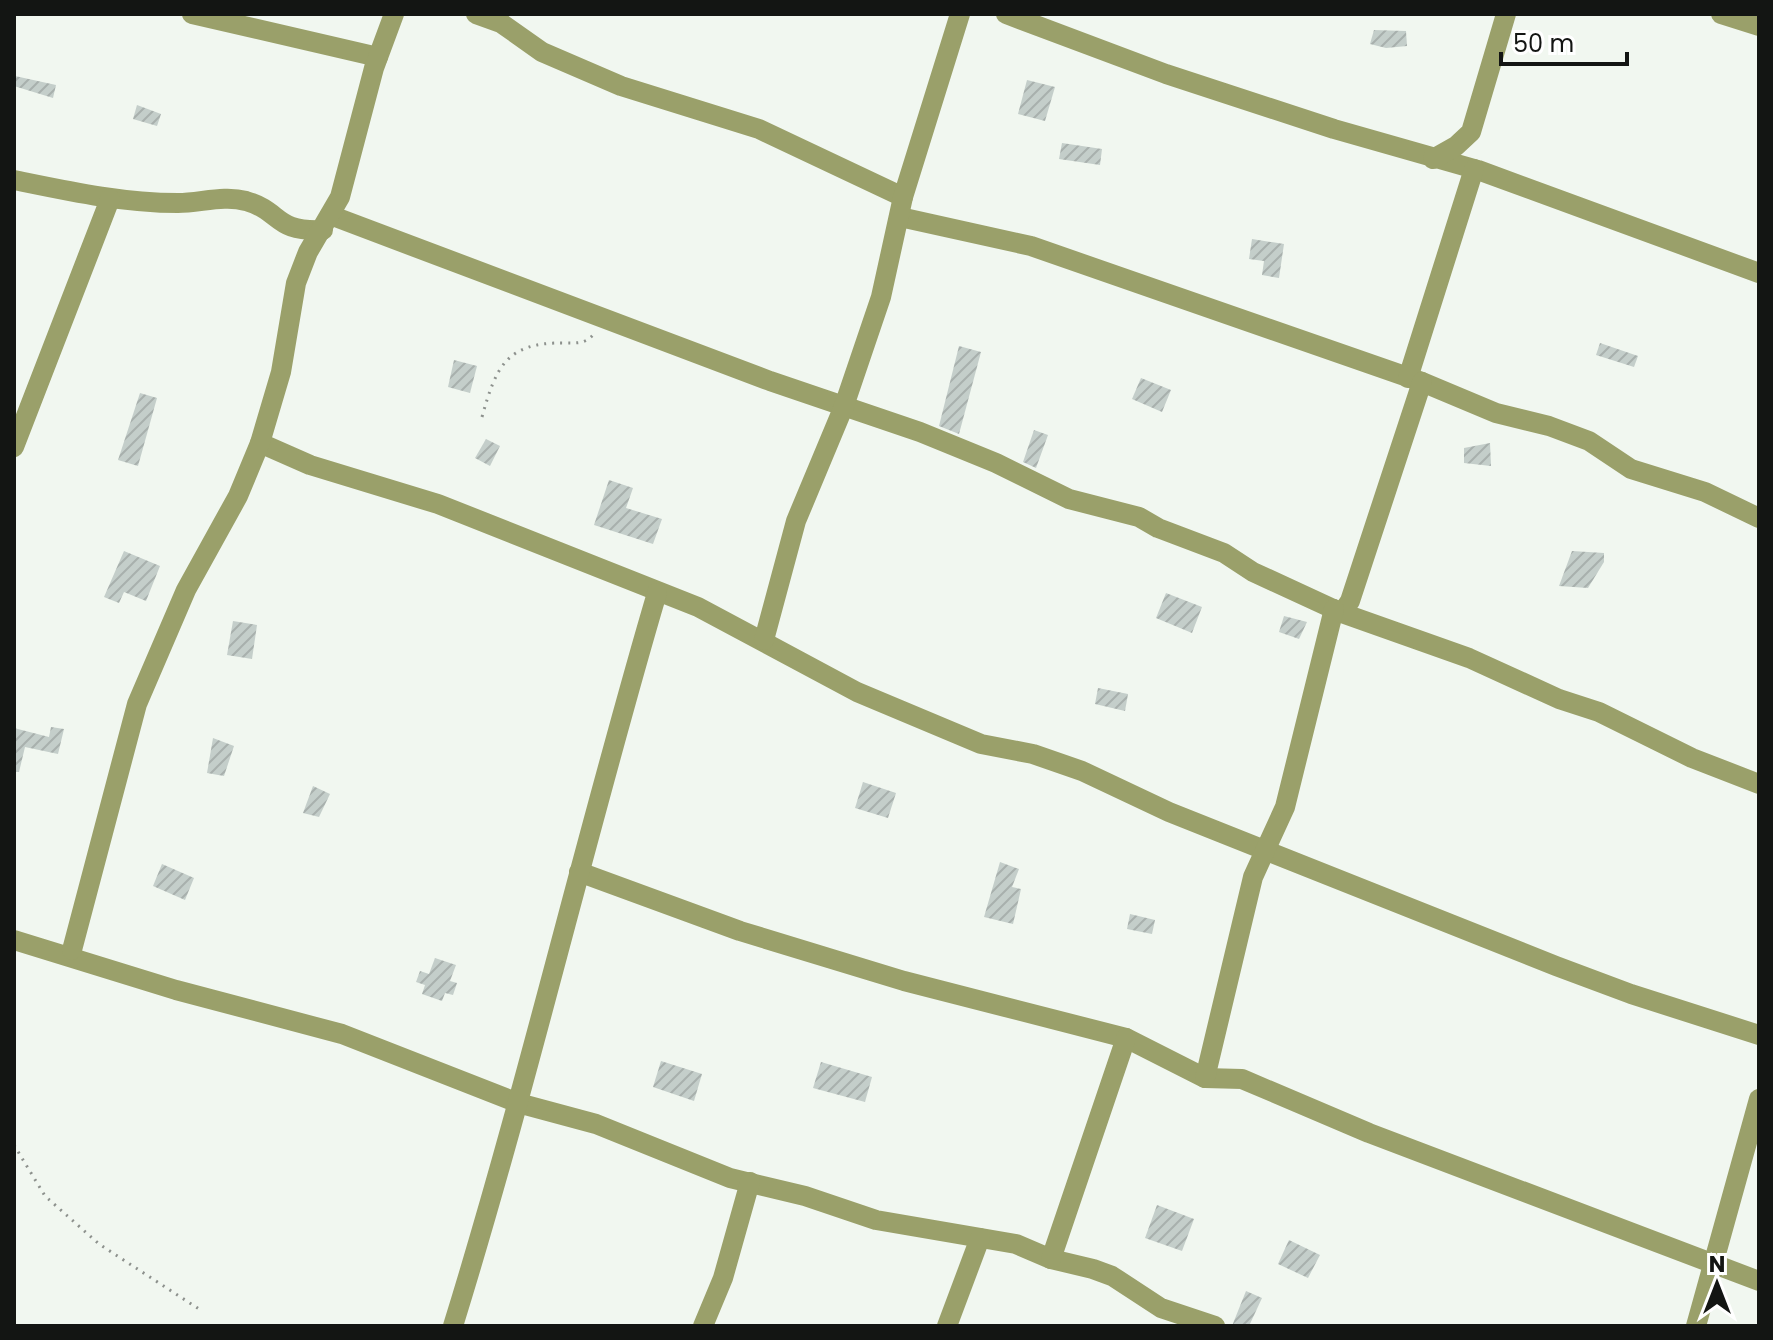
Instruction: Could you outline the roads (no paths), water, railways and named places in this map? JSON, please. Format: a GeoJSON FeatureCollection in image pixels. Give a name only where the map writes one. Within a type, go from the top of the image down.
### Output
{"type":"FeatureCollection","features":[{"type":"Feature","properties":{"kind":"street"},"geometry":{"type":"LineString","coordinates":[[192,14],[378,57]]}},
{"type":"Feature","properties":{"kind":"street"},"geometry":{"type":"LineString","coordinates":[[72,950],[137,704],[186,590],[238,496],[260,443],[281,372],[296,283],[308,252],[340,197],[378,57],[394,14]]}},
{"type":"Feature","properties":{"kind":"street"},"geometry":{"type":"LineString","coordinates":[[476,14],[501,23],[542,52],[595,75],[759,129],[902,207],[1031,246],[1415,380],[1496,413],[1589,441],[1631,469],[1705,492],[1759,518]]}},
{"type":"Feature","properties":{"kind":"street"},"geometry":{"type":"LineString","coordinates":[[764,640],[796,521],[844,406],[884,285],[902,207],[960,14]]}},
{"type":"Feature","properties":{"kind":"street"},"geometry":{"type":"LineString","coordinates":[[1006,14],[1166,74],[1433,159],[1476,169],[1759,273]]}},
{"type":"Feature","properties":{"kind":"street"},"geometry":{"type":"LineString","coordinates":[[1205,1078],[1253,877],[1285,807],[1338,611],[1350,601],[1476,169],[1471,132],[1506,14]]}},
{"type":"Feature","properties":{"kind":"street"},"geometry":{"type":"LineString","coordinates":[[1721,14],[1759,26]]}},
{"type":"Feature","properties":{"kind":"street"},"geometry":{"type":"LineString","coordinates":[[1433,159],[1456,146],[1471,132]]}},
{"type":"Feature","properties":{"kind":"street"},"geometry":{"type":"LineString","coordinates":[[14,180],[110,199],[180,203],[245,201],[264,209],[280,224],[299,231],[327,222],[970,452],[1069,499],[1139,517],[1224,553],[1253,572],[1338,611],[1469,658],[1559,699],[1599,712],[1692,758],[1759,784]]}},
{"type":"Feature","properties":{"kind":"street"},"geometry":{"type":"LineString","coordinates":[[14,447],[22,401],[110,199]]}},
{"type":"Feature","properties":{"kind":"street"},"geometry":{"type":"LineString","coordinates":[[260,443],[310,465],[438,504],[698,607],[857,692],[981,744],[1033,754],[1082,771],[1169,812],[1631,994],[1759,1035]]}},
{"type":"Feature","properties":{"kind":"street"},"geometry":{"type":"LineString","coordinates":[[453,1326],[518,1103],[657,593]]}},
{"type":"Feature","properties":{"kind":"street"},"geometry":{"type":"LineString","coordinates":[[579,872],[740,931],[904,981],[1126,1038],[1205,1078],[1242,1079],[1369,1133],[1759,1281]]}},
{"type":"Feature","properties":{"kind":"street"},"geometry":{"type":"LineString","coordinates":[[14,940],[176,990],[342,1034],[518,1103],[596,1124],[701,1167],[750,1182],[876,1220],[1016,1244],[1051,1259],[1112,1276],[1161,1308],[1215,1326]]}},
{"type":"Feature","properties":{"kind":"street"},"geometry":{"type":"LineString","coordinates":[[1051,1259],[1126,1038]]}},
{"type":"Feature","properties":{"kind":"street"},"geometry":{"type":"LineString","coordinates":[[1696,1326],[1759,1099]]}},
{"type":"Feature","properties":{"kind":"street"},"geometry":{"type":"LineString","coordinates":[[703,1326],[723,1278],[750,1182]]}},
{"type":"Feature","properties":{"kind":"street"},"geometry":{"type":"LineString","coordinates":[[947,1326],[980,1238]]}}]}
